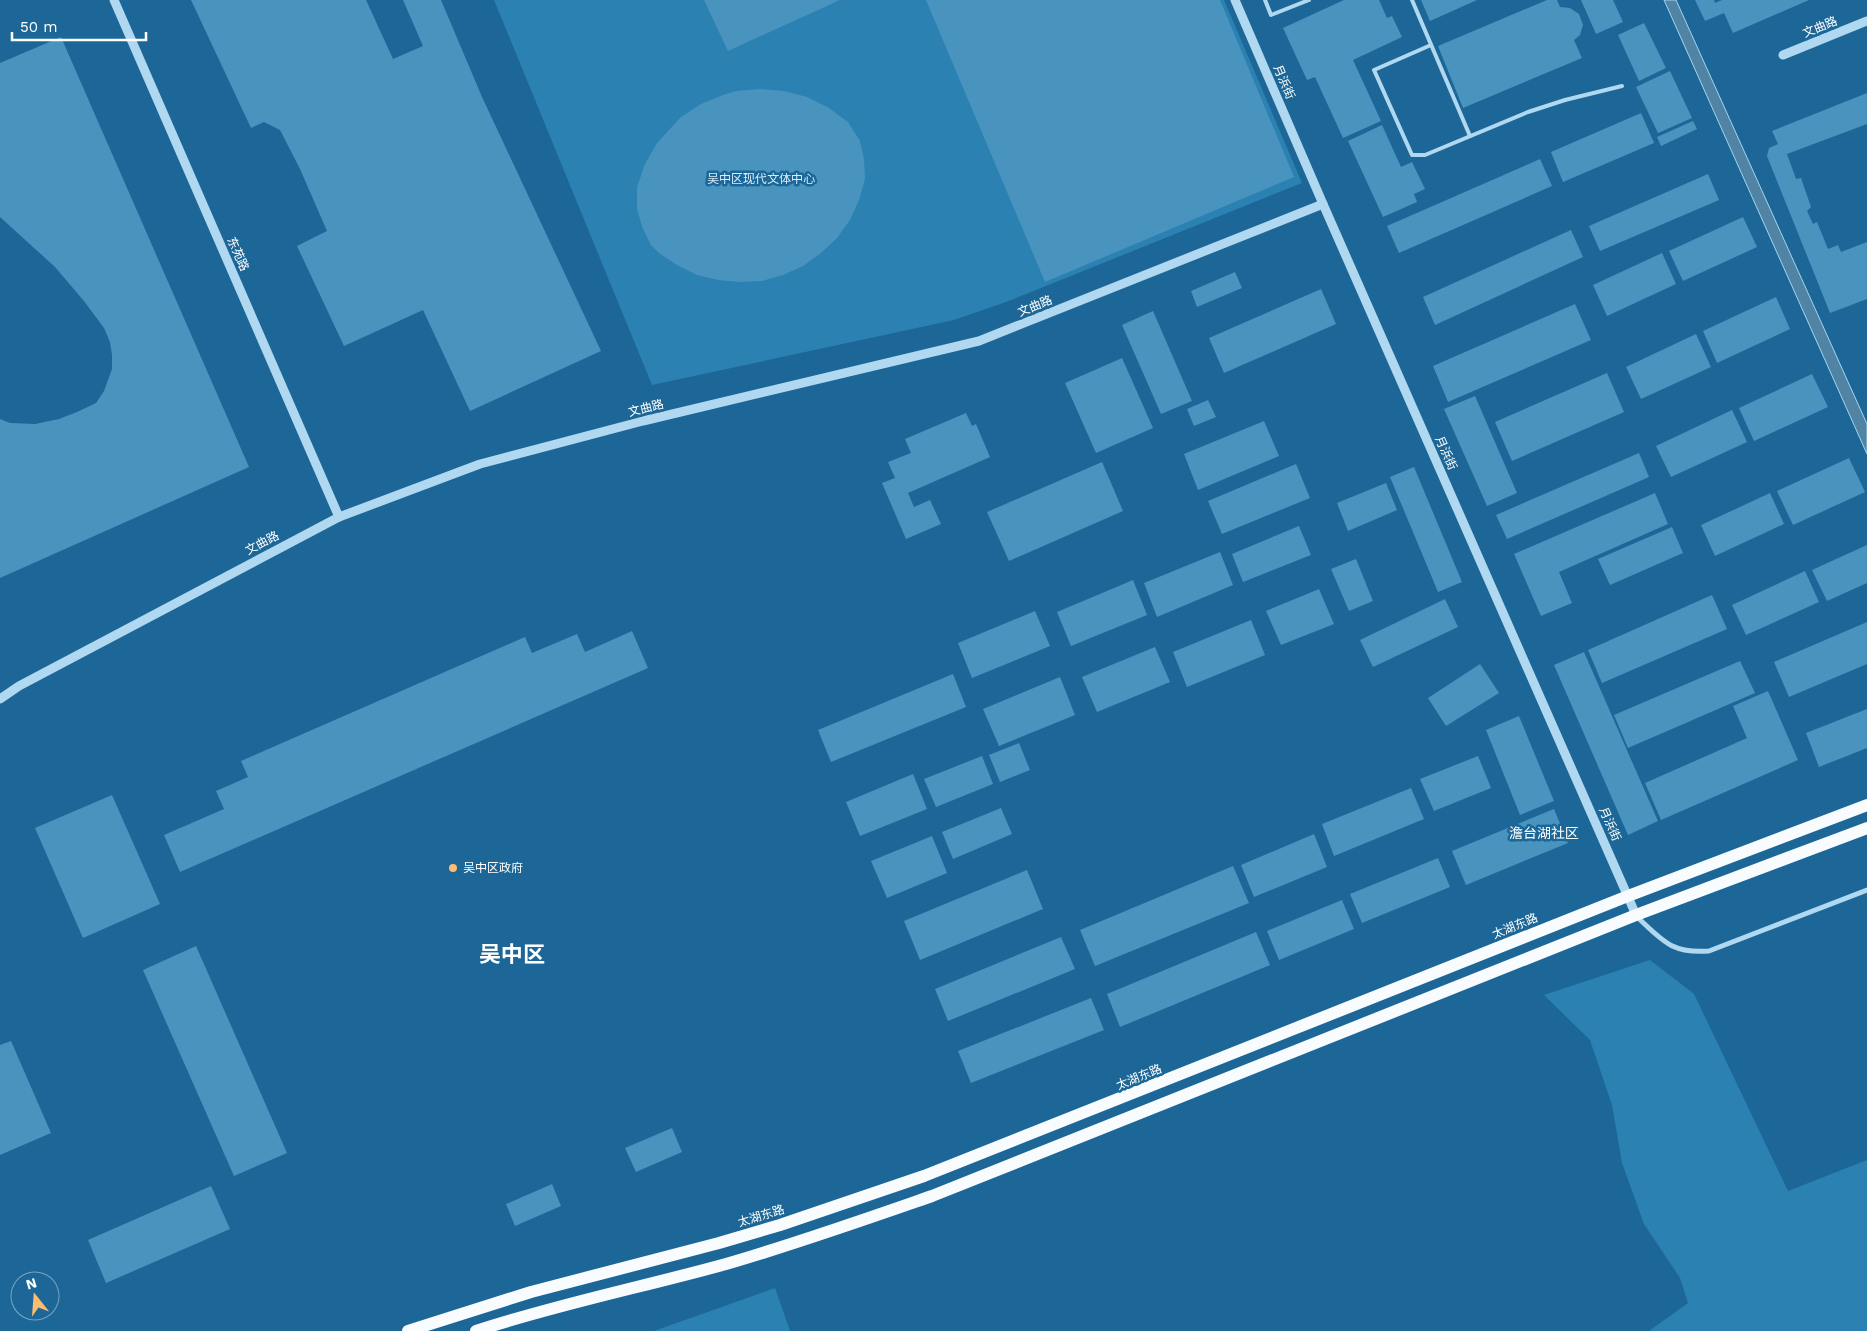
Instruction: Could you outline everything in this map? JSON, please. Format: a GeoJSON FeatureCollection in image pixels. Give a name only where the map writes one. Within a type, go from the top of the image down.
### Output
{"type":"FeatureCollection","features":[{"type":"Feature","properties":{"kind":"main road","name":"太湖东路"},"geometry":{"type":"LineString","coordinates":[[408,1331],[531,1292],[700,1248],[814,1215],[924,1176],[1628,896],[1867,805]]}},
{"type":"Feature","properties":{"kind":"main road"},"geometry":{"type":"LineString","coordinates":[[476,1331],[537,1312],[724,1264],[820,1235],[932,1196],[1636,915],[1867,828]]}},
{"type":"Feature","properties":{"kind":"street","name":"东苑路"},"geometry":{"type":"LineString","coordinates":[[114,0],[339,517]]}},
{"type":"Feature","properties":{"kind":"street","name":"月浜街"},"geometry":{"type":"LineString","coordinates":[[1235,0],[1636,915]]}},
{"type":"Feature","properties":{"kind":"street","name":"文曲路"},"geometry":{"type":"LineString","coordinates":[[1783,55],[1867,21]]}},
{"type":"Feature","properties":{"kind":"street","name":"文曲路"},"geometry":{"type":"LineString","coordinates":[[0,699],[27,682],[339,517],[480,464],[643,421],[979,342],[1323,204]]}},
{"type":"Feature","properties":{"kind":"street"},"geometry":{"type":"LineString","coordinates":[[1636,915],[1663,942],[1673,948],[1684,951],[1709,951],[1867,890]]}},
{"type":"Feature","properties":{"kind":"lane"},"geometry":{"type":"LineString","coordinates":[[1265,0],[1271,15],[1309,0]]}},
{"type":"Feature","properties":{"kind":"lane"},"geometry":{"type":"LineString","coordinates":[[1412,0],[1470,136]]}},
{"type":"Feature","properties":{"kind":"lane"},"geometry":{"type":"LineString","coordinates":[[1432,45],[1374,70],[1412,154],[1425,155],[1528,112],[1565,100],[1622,86]]}},
{"type":"Feature","properties":{"kind":"green space","name":"吴中区现代文体中心"},"geometry":{"type":"Polygon","coordinates":[[[494,0],[1224,0],[1302,183],[1006,302],[954,320],[652,385],[494,0]]]}},
{"type":"Feature","properties":{"kind":"green space"},"geometry":{"type":"Polygon","coordinates":[[[1650,960],[1694,994],[1788,1191],[1867,1160],[1867,1331],[1649,1331],[1688,1303],[1680,1278],[1644,1224],[1622,1163],[1612,1105],[1590,1040],[1544,995],[1650,960]]]}},
{"type":"Feature","properties":{"kind":"green space"},"geometry":{"type":"Polygon","coordinates":[[[775,1288],[790,1331],[654,1331],[775,1288]]]}},
{"type":"Feature","properties":{"kind":"shaded area"},"geometry":{"type":"Polygon","coordinates":[[[1664,0],[1676,0],[1867,424],[1867,454],[1664,0]]]}},
{"type":"Feature","properties":{"kind":"building"},"geometry":{"type":"Polygon","coordinates":[[[191,0],[366,0],[393,59],[423,46],[403,0],[441,0],[482,97],[601,351],[470,411],[423,310],[344,346],[297,246],[327,231],[300,169],[280,130],[264,122],[251,128],[191,0]]]}},
{"type":"Feature","properties":{"kind":"building"},"geometry":{"type":"Polygon","coordinates":[[[704,0],[840,0],[728,51],[704,0]]]}},
{"type":"Feature","properties":{"kind":"building"},"geometry":{"type":"Polygon","coordinates":[[[926,0],[1220,0],[1294,177],[1045,282],[926,0]]]}},
{"type":"Feature","properties":{"kind":"building"},"geometry":{"type":"Polygon","coordinates":[[[1344,0],[1379,0],[1387,18],[1392,16],[1402,37],[1353,60],[1381,121],[1343,138],[1315,77],[1307,80],[1283,28],[1344,0]]]}},
{"type":"Feature","properties":{"kind":"building"},"geometry":{"type":"Polygon","coordinates":[[[1421,0],[1477,0],[1430,21],[1421,0]]]}},
{"type":"Feature","properties":{"kind":"building"},"geometry":{"type":"Polygon","coordinates":[[[1547,0],[1557,0],[1560,7],[1570,8],[1579,14],[1583,25],[1580,35],[1574,40],[1582,58],[1463,108],[1438,46],[1547,0]]]}},
{"type":"Feature","properties":{"kind":"building"},"geometry":{"type":"Polygon","coordinates":[[[1581,0],[1613,0],[1623,22],[1596,34],[1581,0]]]}},
{"type":"Feature","properties":{"kind":"building"},"geometry":{"type":"Polygon","coordinates":[[[1695,0],[1714,0],[1715,3],[1722,0],[1809,0],[1733,33],[1724,13],[1705,21],[1695,0]]]}},
{"type":"Feature","properties":{"kind":"building"},"geometry":{"type":"Polygon","coordinates":[[[1644,23],[1666,68],[1639,81],[1618,35],[1644,23]]]}},
{"type":"Feature","properties":{"kind":"building"},"geometry":{"type":"Polygon","coordinates":[[[61,37],[249,467],[0,578],[0,419],[10,423],[35,424],[59,419],[77,412],[96,403],[104,391],[112,369],[110,342],[104,328],[55,267],[0,217],[0,63],[61,37]]]}},
{"type":"Feature","properties":{"kind":"building"},"geometry":{"type":"Polygon","coordinates":[[[1670,71],[1692,118],[1658,133],[1636,87],[1670,71]]]}},
{"type":"Feature","properties":{"kind":"building"},"geometry":{"type":"Polygon","coordinates":[[[760,89],[784,91],[807,97],[829,108],[848,122],[860,141],[864,159],[865,179],[859,200],[850,220],[837,238],[803,266],[783,275],[762,281],[718,280],[697,275],[677,265],[651,245],[643,229],[637,209],[637,187],[645,164],[657,143],[681,117],[701,104],[723,95],[736,91],[760,89]]]}},
{"type":"Feature","properties":{"kind":"building"},"geometry":{"type":"Polygon","coordinates":[[[1867,93],[1867,124],[1787,154],[1796,179],[1801,178],[1811,207],[1807,211],[1813,224],[1817,222],[1828,249],[1838,245],[1841,252],[1867,242],[1867,299],[1830,313],[1767,156],[1769,148],[1778,144],[1772,131],[1867,93]]]}},
{"type":"Feature","properties":{"kind":"building"},"geometry":{"type":"Polygon","coordinates":[[[1641,113],[1654,143],[1563,182],[1551,152],[1641,113]]]}},
{"type":"Feature","properties":{"kind":"building"},"geometry":{"type":"Polygon","coordinates":[[[1693,121],[1697,129],[1661,146],[1657,137],[1693,121]]]}},
{"type":"Feature","properties":{"kind":"building"},"geometry":{"type":"Polygon","coordinates":[[[1382,125],[1401,167],[1412,162],[1425,189],[1414,194],[1417,202],[1383,217],[1348,141],[1382,125]]]}},
{"type":"Feature","properties":{"kind":"building"},"geometry":{"type":"Polygon","coordinates":[[[1540,159],[1552,186],[1399,253],[1387,226],[1540,159]]]}},
{"type":"Feature","properties":{"kind":"building"},"geometry":{"type":"Polygon","coordinates":[[[1708,174],[1719,200],[1600,251],[1589,226],[1708,174]]]}},
{"type":"Feature","properties":{"kind":"building"},"geometry":{"type":"Polygon","coordinates":[[[1743,217],[1757,247],[1683,281],[1669,251],[1743,217]]]}},
{"type":"Feature","properties":{"kind":"building"},"geometry":{"type":"Polygon","coordinates":[[[1571,230],[1583,257],[1435,325],[1423,297],[1571,230]]]}},
{"type":"Feature","properties":{"kind":"building"},"geometry":{"type":"Polygon","coordinates":[[[1662,253],[1676,284],[1607,316],[1593,285],[1662,253]]]}},
{"type":"Feature","properties":{"kind":"building"},"geometry":{"type":"Polygon","coordinates":[[[1235,272],[1242,288],[1197,307],[1191,291],[1235,272]]]}},
{"type":"Feature","properties":{"kind":"building"},"geometry":{"type":"Polygon","coordinates":[[[1321,289],[1336,324],[1224,373],[1209,338],[1321,289]]]}},
{"type":"Feature","properties":{"kind":"building"},"geometry":{"type":"Polygon","coordinates":[[[1776,297],[1790,329],[1717,363],[1703,331],[1776,297]]]}},
{"type":"Feature","properties":{"kind":"building"},"geometry":{"type":"Polygon","coordinates":[[[1575,304],[1591,340],[1448,402],[1433,366],[1575,304]]]}},
{"type":"Feature","properties":{"kind":"building"},"geometry":{"type":"Polygon","coordinates":[[[1153,311],[1192,401],[1161,414],[1122,325],[1153,311]]]}},
{"type":"Feature","properties":{"kind":"building"},"geometry":{"type":"Polygon","coordinates":[[[1696,334],[1711,367],[1641,399],[1626,367],[1696,334]]]}},
{"type":"Feature","properties":{"kind":"building"},"geometry":{"type":"Polygon","coordinates":[[[1122,358],[1153,428],[1096,453],[1065,383],[1122,358]]]}},
{"type":"Feature","properties":{"kind":"building"},"geometry":{"type":"Polygon","coordinates":[[[1607,373],[1624,412],[1512,461],[1495,422],[1607,373]]]}},
{"type":"Feature","properties":{"kind":"building"},"geometry":{"type":"Polygon","coordinates":[[[1812,374],[1828,407],[1754,441],[1739,408],[1812,374]]]}},
{"type":"Feature","properties":{"kind":"building"},"geometry":{"type":"Polygon","coordinates":[[[1475,396],[1517,493],[1487,506],[1444,409],[1475,396]]]}},
{"type":"Feature","properties":{"kind":"building"},"geometry":{"type":"Polygon","coordinates":[[[1208,400],[1216,417],[1194,426],[1187,409],[1208,400]]]}},
{"type":"Feature","properties":{"kind":"building"},"geometry":{"type":"Polygon","coordinates":[[[1732,410],[1747,442],[1671,477],[1656,446],[1732,410]]]}},
{"type":"Feature","properties":{"kind":"building"},"geometry":{"type":"Polygon","coordinates":[[[966,413],[972,426],[976,424],[990,457],[908,493],[914,507],[930,500],[941,524],[906,539],[882,483],[895,478],[888,462],[911,453],[905,439],[966,413]]]}},
{"type":"Feature","properties":{"kind":"building"},"geometry":{"type":"Polygon","coordinates":[[[1264,421],[1279,456],[1198,490],[1184,454],[1264,421]]]}},
{"type":"Feature","properties":{"kind":"building"},"geometry":{"type":"Polygon","coordinates":[[[1639,453],[1649,477],[1507,539],[1496,515],[1639,453]]]}},
{"type":"Feature","properties":{"kind":"building"},"geometry":{"type":"Polygon","coordinates":[[[1849,458],[1865,492],[1793,525],[1777,491],[1849,458]]]}},
{"type":"Feature","properties":{"kind":"building"},"geometry":{"type":"Polygon","coordinates":[[[1102,462],[1123,511],[1009,561],[987,512],[1102,462]]]}},
{"type":"Feature","properties":{"kind":"building"},"geometry":{"type":"Polygon","coordinates":[[[1296,464],[1310,498],[1222,534],[1208,501],[1296,464]]]}},
{"type":"Feature","properties":{"kind":"building"},"geometry":{"type":"Polygon","coordinates":[[[1414,467],[1462,582],[1438,592],[1390,477],[1414,467]]]}},
{"type":"Feature","properties":{"kind":"building"},"geometry":{"type":"Polygon","coordinates":[[[1386,483],[1397,510],[1348,531],[1337,503],[1386,483]]]}},
{"type":"Feature","properties":{"kind":"building"},"geometry":{"type":"Polygon","coordinates":[[[1655,493],[1668,524],[1559,572],[1572,603],[1541,616],[1514,554],[1655,493]]]}},
{"type":"Feature","properties":{"kind":"building"},"geometry":{"type":"Polygon","coordinates":[[[1770,493],[1784,524],[1715,556],[1701,525],[1770,493]]]}},
{"type":"Feature","properties":{"kind":"building"},"geometry":{"type":"Polygon","coordinates":[[[1299,526],[1311,555],[1243,582],[1232,554],[1299,526]]]}},
{"type":"Feature","properties":{"kind":"building"},"geometry":{"type":"Polygon","coordinates":[[[1672,527],[1683,553],[1610,585],[1598,559],[1672,527]]]}},
{"type":"Feature","properties":{"kind":"building"},"geometry":{"type":"Polygon","coordinates":[[[1867,545],[1867,583],[1827,601],[1812,570],[1867,545]]]}},
{"type":"Feature","properties":{"kind":"building"},"geometry":{"type":"Polygon","coordinates":[[[1220,552],[1233,585],[1157,617],[1144,583],[1220,552]]]}},
{"type":"Feature","properties":{"kind":"building"},"geometry":{"type":"Polygon","coordinates":[[[1356,559],[1373,601],[1349,611],[1331,569],[1356,559]]]}},
{"type":"Feature","properties":{"kind":"building"},"geometry":{"type":"Polygon","coordinates":[[[1805,571],[1819,602],[1746,635],[1732,605],[1805,571]]]}},
{"type":"Feature","properties":{"kind":"building"},"geometry":{"type":"Polygon","coordinates":[[[1133,580],[1147,615],[1071,646],[1057,612],[1133,580]]]}},
{"type":"Feature","properties":{"kind":"building"},"geometry":{"type":"Polygon","coordinates":[[[1319,589],[1334,624],[1281,645],[1266,611],[1319,589]]]}},
{"type":"Feature","properties":{"kind":"building"},"geometry":{"type":"Polygon","coordinates":[[[1712,595],[1727,629],[1602,683],[1588,650],[1712,595]]]}},
{"type":"Feature","properties":{"kind":"building"},"geometry":{"type":"Polygon","coordinates":[[[1445,599],[1458,627],[1373,667],[1360,640],[1445,599]]]}},
{"type":"Feature","properties":{"kind":"building"},"geometry":{"type":"Polygon","coordinates":[[[1035,611],[1050,646],[972,678],[958,643],[1035,611]]]}},
{"type":"Feature","properties":{"kind":"building"},"geometry":{"type":"Polygon","coordinates":[[[1251,620],[1265,655],[1187,687],[1173,652],[1251,620]]]}},
{"type":"Feature","properties":{"kind":"building"},"geometry":{"type":"Polygon","coordinates":[[[1867,622],[1867,664],[1789,697],[1774,662],[1867,622]]]}},
{"type":"Feature","properties":{"kind":"building"},"geometry":{"type":"Polygon","coordinates":[[[632,631],[648,668],[180,872],[164,835],[224,809],[216,791],[248,777],[241,761],[525,637],[532,653],[577,634],[585,652],[632,631]]]}},
{"type":"Feature","properties":{"kind":"building"},"geometry":{"type":"Polygon","coordinates":[[[1155,647],[1170,682],[1097,712],[1082,677],[1155,647]]]}},
{"type":"Feature","properties":{"kind":"building"},"geometry":{"type":"Polygon","coordinates":[[[1584,652],[1658,821],[1628,835],[1554,665],[1584,652]]]}},
{"type":"Feature","properties":{"kind":"building"},"geometry":{"type":"Polygon","coordinates":[[[1740,661],[1755,693],[1628,748],[1614,715],[1740,661]]]}},
{"type":"Feature","properties":{"kind":"building"},"geometry":{"type":"Polygon","coordinates":[[[1480,664],[1499,693],[1446,726],[1428,698],[1480,664]]]}},
{"type":"Feature","properties":{"kind":"building"},"geometry":{"type":"Polygon","coordinates":[[[953,674],[966,707],[831,762],[818,730],[953,674]]]}},
{"type":"Feature","properties":{"kind":"building"},"geometry":{"type":"Polygon","coordinates":[[[1060,677],[1075,715],[999,746],[983,709],[1060,677]]]}},
{"type":"Feature","properties":{"kind":"building"},"geometry":{"type":"Polygon","coordinates":[[[1768,691],[1798,760],[1661,820],[1645,783],[1747,738],[1733,706],[1768,691]]]}},
{"type":"Feature","properties":{"kind":"building"},"geometry":{"type":"Polygon","coordinates":[[[1867,709],[1867,748],[1819,767],[1806,733],[1867,709]]]}},
{"type":"Feature","properties":{"kind":"building"},"geometry":{"type":"Polygon","coordinates":[[[1519,716],[1554,801],[1520,815],[1486,730],[1519,716]]]}},
{"type":"Feature","properties":{"kind":"building"},"geometry":{"type":"Polygon","coordinates":[[[1019,743],[1030,770],[1000,782],[989,755],[1019,743]]]}},
{"type":"Feature","properties":{"kind":"building"},"geometry":{"type":"Polygon","coordinates":[[[982,756],[993,784],[936,807],[924,779],[982,756]]]}},
{"type":"Feature","properties":{"kind":"building"},"geometry":{"type":"Polygon","coordinates":[[[1478,756],[1491,788],[1434,811],[1420,779],[1478,756]]]}},
{"type":"Feature","properties":{"kind":"building"},"geometry":{"type":"Polygon","coordinates":[[[913,774],[927,809],[860,836],[846,802],[913,774]]]}},
{"type":"Feature","properties":{"kind":"building"},"geometry":{"type":"Polygon","coordinates":[[[1411,788],[1424,819],[1334,856],[1322,824],[1411,788]]]}},
{"type":"Feature","properties":{"kind":"building"},"geometry":{"type":"Polygon","coordinates":[[[112,795],[160,904],[83,938],[35,828],[112,795]]]}},
{"type":"Feature","properties":{"kind":"building"},"geometry":{"type":"Polygon","coordinates":[[[1001,808],[1012,834],[953,859],[942,832],[1001,808]]]}},
{"type":"Feature","properties":{"kind":"building"},"geometry":{"type":"Polygon","coordinates":[[[1554,809],[1568,843],[1466,885],[1452,851],[1554,809]]]}},
{"type":"Feature","properties":{"kind":"building"},"geometry":{"type":"Polygon","coordinates":[[[1314,834],[1327,867],[1254,897],[1241,865],[1314,834]]]}},
{"type":"Feature","properties":{"kind":"building"},"geometry":{"type":"Polygon","coordinates":[[[932,836],[947,873],[887,898],[871,861],[932,836]]]}},
{"type":"Feature","properties":{"kind":"building"},"geometry":{"type":"Polygon","coordinates":[[[1438,858],[1450,887],[1362,923],[1350,894],[1438,858]]]}},
{"type":"Feature","properties":{"kind":"building"},"geometry":{"type":"Polygon","coordinates":[[[1233,866],[1249,903],[1095,966],[1080,930],[1233,866]]]}},
{"type":"Feature","properties":{"kind":"building"},"geometry":{"type":"Polygon","coordinates":[[[1027,870],[1043,909],[920,960],[904,921],[1027,870]]]}},
{"type":"Feature","properties":{"kind":"building"},"geometry":{"type":"Polygon","coordinates":[[[1342,900],[1354,929],[1279,960],[1267,931],[1342,900]]]}},
{"type":"Feature","properties":{"kind":"building"},"geometry":{"type":"Polygon","coordinates":[[[1256,932],[1270,965],[1120,1027],[1107,994],[1256,932]]]}},
{"type":"Feature","properties":{"kind":"building"},"geometry":{"type":"Polygon","coordinates":[[[1061,937],[1075,969],[948,1021],[935,989],[1061,937]]]}},
{"type":"Feature","properties":{"kind":"building"},"geometry":{"type":"Polygon","coordinates":[[[196,946],[287,1153],[234,1176],[143,970],[196,946]]]}},
{"type":"Feature","properties":{"kind":"building"},"geometry":{"type":"Polygon","coordinates":[[[1091,998],[1104,1030],[971,1083],[958,1051],[1091,998]]]}},
{"type":"Feature","properties":{"kind":"building"},"geometry":{"type":"Polygon","coordinates":[[[11,1041],[51,1133],[0,1155],[0,1045],[11,1041]]]}},
{"type":"Feature","properties":{"kind":"building"},"geometry":{"type":"Polygon","coordinates":[[[672,1128],[682,1152],[636,1172],[625,1148],[672,1128]]]}},
{"type":"Feature","properties":{"kind":"building"},"geometry":{"type":"Polygon","coordinates":[[[552,1184],[561,1206],[515,1226],[506,1204],[552,1184]]]}},
{"type":"Feature","properties":{"kind":"building"},"geometry":{"type":"Polygon","coordinates":[[[211,1186],[230,1229],[106,1283],[88,1240],[211,1186]]]}},
{"type":"Feature","properties":{"kind":"place","name":"吴中区政府"},"geometry":{"type":"Point","coordinates":[453,868]}},
{"type":"Feature","properties":{"kind":"district","name":"澹台湖社区"},"geometry":{"type":"Point","coordinates":[1544,833]}},
{"type":"Feature","properties":{"kind":"district","name":"吴中区"},"geometry":{"type":"Point","coordinates":[512,954]}}]}
